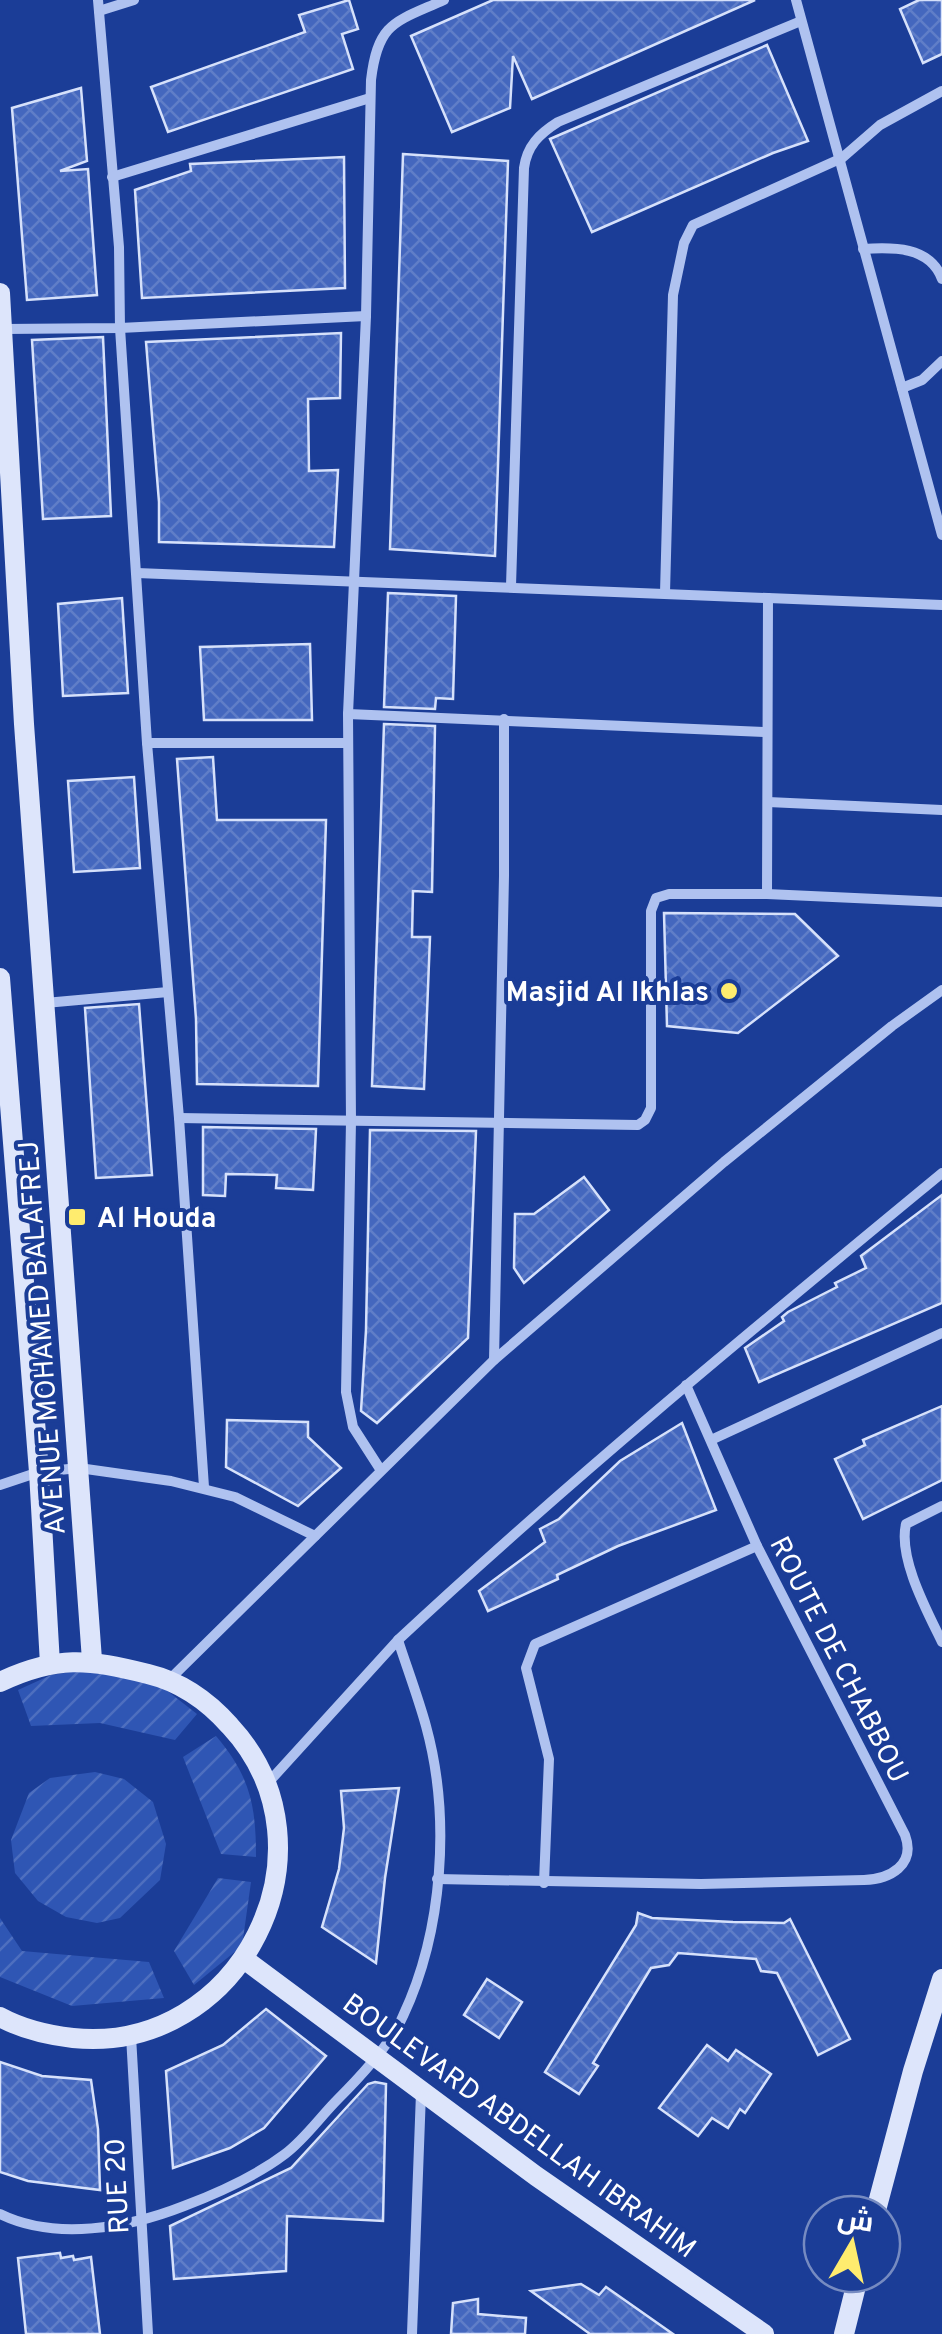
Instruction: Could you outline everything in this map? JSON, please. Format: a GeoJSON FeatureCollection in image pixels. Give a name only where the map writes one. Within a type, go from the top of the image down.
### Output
{"type":"FeatureCollection","features":[{"type":"Feature","properties":{"kind":"street"},"geometry":{"type":"LineString","coordinates":[[134,0],[99,6],[120,247],[120,328],[147,743],[179,1118],[204,1487]]}},
{"type":"Feature","properties":{"kind":"street"},"geometry":{"type":"LineString","coordinates":[[380,1469],[353,1427],[346,1392],[350,1121],[348,714],[366,316],[370,98],[375,50],[384,32],[402,18],[444,0]]}},
{"type":"Feature","properties":{"kind":"street"},"geometry":{"type":"LineString","coordinates":[[796,0],[942,535]]}},
{"type":"Feature","properties":{"kind":"street"},"geometry":{"type":"LineString","coordinates":[[511,586],[524,168],[528,148],[558,122],[801,20]]}},
{"type":"Feature","properties":{"kind":"street"},"geometry":{"type":"LineString","coordinates":[[666,593],[673,296],[684,243],[693,226],[705,217],[842,158],[880,126],[942,92]]}},
{"type":"Feature","properties":{"kind":"street"},"geometry":{"type":"LineString","coordinates":[[112,177],[370,98]]}},
{"type":"Feature","properties":{"kind":"street"},"geometry":{"type":"LineString","coordinates":[[864,249],[894,247],[915,253],[929,259],[942,279]]}},
{"type":"Feature","properties":{"kind":"street","name":"AVENUE MOHAMED BALAFREJ"},"geometry":{"type":"LineString","coordinates":[[0,293],[7,512],[92,1660]]}},
{"type":"Feature","properties":{"kind":"street"},"geometry":{"type":"LineString","coordinates":[[4,329],[120,328],[366,316]]}},
{"type":"Feature","properties":{"kind":"street"},"geometry":{"type":"LineString","coordinates":[[902,388],[922,380],[942,361]]}},
{"type":"Feature","properties":{"kind":"street"},"geometry":{"type":"LineString","coordinates":[[930,490],[942,484]]}},
{"type":"Feature","properties":{"kind":"street"},"geometry":{"type":"LineString","coordinates":[[137,572],[942,605]]}},
{"type":"Feature","properties":{"kind":"street"},"geometry":{"type":"LineString","coordinates":[[767,894],[768,598]]}},
{"type":"Feature","properties":{"kind":"street"},"geometry":{"type":"LineString","coordinates":[[348,714],[766,732]]}},
{"type":"Feature","properties":{"kind":"street"},"geometry":{"type":"LineString","coordinates":[[494,1360],[504,720]]}},
{"type":"Feature","properties":{"kind":"street"},"geometry":{"type":"LineString","coordinates":[[147,743],[348,743]]}},
{"type":"Feature","properties":{"kind":"street"},"geometry":{"type":"LineString","coordinates":[[768,802],[942,810]]}},
{"type":"Feature","properties":{"kind":"street"},"geometry":{"type":"LineString","coordinates":[[179,1118],[630,1127],[645,1120],[650,1108],[656,898],[668,894],[767,894],[942,902]]}},
{"type":"Feature","properties":{"kind":"street","name":"AVENUE MOHAMED BALAFREJ"},"geometry":{"type":"LineString","coordinates":[[0,978],[50,1664]]}},
{"type":"Feature","properties":{"kind":"street"},"geometry":{"type":"LineString","coordinates":[[170,1679],[494,1360],[724,1162],[942,990]]}},
{"type":"Feature","properties":{"kind":"street"},"geometry":{"type":"LineString","coordinates":[[44,1003],[168,992]]}},
{"type":"Feature","properties":{"kind":"street"},"geometry":{"type":"LineString","coordinates":[[267,1784],[398,1640],[507,1538],[942,1173]]}},
{"type":"Feature","properties":{"kind":"street"},"geometry":{"type":"LineString","coordinates":[[710,1440],[942,1333]]}},
{"type":"Feature","properties":{"kind":"street","name":"ROUTE DE CHABBOU"},"geometry":{"type":"LineString","coordinates":[[437,1878],[544,1883],[882,1880],[905,1862],[909,1846],[905,1836],[756,1546],[686,1385]]}},
{"type":"Feature","properties":{"kind":"street"},"geometry":{"type":"LineString","coordinates":[[0,1484],[39,1472],[79,1468],[204,1487],[235,1497],[314,1536]]}},
{"type":"Feature","properties":{"kind":"street"},"geometry":{"type":"LineString","coordinates":[[942,1506],[906,1524],[902,1538],[942,1642]]}},
{"type":"Feature","properties":{"kind":"street"},"geometry":{"type":"LineString","coordinates":[[544,1883],[549,1759],[526,1668],[535,1644],[756,1546]]}},
{"type":"Feature","properties":{"kind":"street"},"geometry":{"type":"LineString","coordinates":[[0,2214],[48,2230],[140,2219],[216,2194],[285,2154],[357,2080],[402,2020],[414,1990],[432,1916],[439,1827],[426,1727],[398,1640]]}},
{"type":"Feature","properties":{"kind":"street"},"geometry":{"type":"LineString","coordinates":[[0,1682],[50,1664],[92,1660],[170,1679],[211,1705],[244,1741],[267,1784],[278,1828],[277,1874],[266,1918],[244,1959],[222,1986],[194,2008],[164,2024],[130,2035],[90,2040],[50,2036],[0,2017]]}},
{"type":"Feature","properties":{"kind":"street","name":"BOULEVARD ABDELLAH IBRAHIM"},"geometry":{"type":"LineString","coordinates":[[244,1959],[536,2176],[764,2334]]}},
{"type":"Feature","properties":{"kind":"street"},"geometry":{"type":"LineString","coordinates":[[880,2194],[942,1979]]}},
{"type":"Feature","properties":{"kind":"street","name":"RUE 20"},"geometry":{"type":"LineString","coordinates":[[130,2035],[148,2334]]}},
{"type":"Feature","properties":{"kind":"street"},"geometry":{"type":"LineString","coordinates":[[412,2334],[421,2092]]}},
{"type":"Feature","properties":{"kind":"street"},"geometry":{"type":"LineString","coordinates":[[844,2334],[854,2294]]}},
{"type":"Feature","properties":{"kind":"shaded area"},"geometry":{"type":"Polygon","coordinates":[[[98,1668],[156,1682],[197,1714],[175,1740],[100,1723],[31,1726],[18,1690],[51,1675],[98,1668]]]}},
{"type":"Feature","properties":{"kind":"shaded area"},"geometry":{"type":"Polygon","coordinates":[[[216,1736],[237,1764],[249,1792],[256,1857],[221,1854],[183,1757],[216,1736]]]}},
{"type":"Feature","properties":{"kind":"shaded area"},"geometry":{"type":"Polygon","coordinates":[[[95,1772],[124,1779],[153,1802],[166,1844],[160,1880],[120,1918],[97,1923],[66,1917],[38,1901],[15,1873],[11,1840],[29,1793],[50,1778],[95,1772]]]}},
{"type":"Feature","properties":{"kind":"shaded area"},"geometry":{"type":"Polygon","coordinates":[[[218,1878],[251,1882],[242,1946],[194,1985],[174,1951],[218,1878]]]}},
{"type":"Feature","properties":{"kind":"shaded area"},"geometry":{"type":"Polygon","coordinates":[[[0,1918],[22,1951],[149,1962],[164,1998],[72,2006],[0,1977],[0,1918]]]}},
{"type":"Feature","properties":{"kind":"building"},"geometry":{"type":"Polygon","coordinates":[[[349,0],[358,29],[342,34],[353,69],[168,132],[151,87],[305,32],[299,15],[349,0]]]}},
{"type":"Feature","properties":{"kind":"building"},"geometry":{"type":"Polygon","coordinates":[[[493,0],[755,0],[532,99],[513,56],[510,108],[452,132],[411,36],[493,0]]]}},
{"type":"Feature","properties":{"kind":"building"},"geometry":{"type":"Polygon","coordinates":[[[919,0],[942,0],[942,54],[923,63],[900,9],[919,0]]]}},
{"type":"Feature","properties":{"kind":"building"},"geometry":{"type":"Polygon","coordinates":[[[767,45],[808,141],[592,232],[550,139],[767,45]]]}},
{"type":"Feature","properties":{"kind":"building"},"geometry":{"type":"Polygon","coordinates":[[[81,88],[87,161],[60,171],[88,169],[97,295],[27,300],[12,108],[81,88]]]}},
{"type":"Feature","properties":{"kind":"building"},"geometry":{"type":"Polygon","coordinates":[[[403,154],[508,161],[495,556],[390,549],[403,154]]]}},
{"type":"Feature","properties":{"kind":"building"},"geometry":{"type":"Polygon","coordinates":[[[344,157],[345,288],[142,298],[135,190],[191,171],[190,164],[344,157]]]}},
{"type":"Feature","properties":{"kind":"building"},"geometry":{"type":"Polygon","coordinates":[[[341,333],[340,398],[308,399],[309,471],[338,470],[334,547],[159,542],[146,342],[341,333]]]}},
{"type":"Feature","properties":{"kind":"building"},"geometry":{"type":"Polygon","coordinates":[[[103,337],[111,516],[43,519],[32,340],[103,337]]]}},
{"type":"Feature","properties":{"kind":"building"},"geometry":{"type":"Polygon","coordinates":[[[388,593],[456,596],[453,699],[436,698],[435,709],[384,707],[388,593]]]}},
{"type":"Feature","properties":{"kind":"building"},"geometry":{"type":"Polygon","coordinates":[[[122,598],[128,693],[63,696],[58,604],[122,598]]]}},
{"type":"Feature","properties":{"kind":"building"},"geometry":{"type":"Polygon","coordinates":[[[310,644],[312,720],[204,720],[200,647],[310,644]]]}},
{"type":"Feature","properties":{"kind":"building"},"geometry":{"type":"Polygon","coordinates":[[[384,724],[435,726],[432,892],[413,891],[412,937],[430,937],[424,1089],[372,1086],[384,724]]]}},
{"type":"Feature","properties":{"kind":"building"},"geometry":{"type":"Polygon","coordinates":[[[213,757],[217,820],[326,820],[318,1086],[197,1084],[177,759],[213,757]]]}},
{"type":"Feature","properties":{"kind":"building"},"geometry":{"type":"Polygon","coordinates":[[[134,777],[140,868],[74,872],[68,781],[134,777]]]}},
{"type":"Feature","properties":{"kind":"building","name":"Masjid Al Ikhlas"},"geometry":{"type":"Polygon","coordinates":[[[664,913],[795,914],[838,956],[738,1033],[667,1026],[664,913]]]}},
{"type":"Feature","properties":{"kind":"building"},"geometry":{"type":"Polygon","coordinates":[[[139,1004],[152,1175],[96,1178],[85,1008],[139,1004]]]}},
{"type":"Feature","properties":{"kind":"building"},"geometry":{"type":"Polygon","coordinates":[[[203,1127],[316,1129],[313,1190],[276,1188],[277,1175],[226,1174],[225,1196],[203,1195],[203,1127]]]}},
{"type":"Feature","properties":{"kind":"building"},"geometry":{"type":"Polygon","coordinates":[[[370,1130],[476,1131],[468,1338],[377,1423],[361,1411],[370,1130]]]}},
{"type":"Feature","properties":{"kind":"building"},"geometry":{"type":"Polygon","coordinates":[[[584,1177],[609,1210],[524,1283],[514,1268],[515,1214],[534,1214],[584,1177]]]}},
{"type":"Feature","properties":{"kind":"building"},"geometry":{"type":"Polygon","coordinates":[[[942,1195],[942,1303],[759,1382],[745,1348],[784,1321],[782,1317],[788,1312],[866,1268],[861,1256],[942,1195]]]}},
{"type":"Feature","properties":{"kind":"building"},"geometry":{"type":"Polygon","coordinates":[[[942,1406],[942,1480],[863,1519],[835,1459],[865,1445],[863,1440],[942,1406]]]}},
{"type":"Feature","properties":{"kind":"building"},"geometry":{"type":"Polygon","coordinates":[[[227,1420],[308,1422],[308,1437],[341,1468],[298,1506],[226,1467],[227,1420]]]}},
{"type":"Feature","properties":{"kind":"building"},"geometry":{"type":"Polygon","coordinates":[[[682,1423],[716,1510],[618,1546],[488,1611],[479,1591],[545,1542],[540,1529],[559,1519],[620,1461],[682,1423]]]}},
{"type":"Feature","properties":{"kind":"building"},"geometry":{"type":"Polygon","coordinates":[[[399,1788],[376,1963],[322,1927],[339,1869],[344,1828],[341,1791],[399,1788]]]}},
{"type":"Feature","properties":{"kind":"building"},"geometry":{"type":"Polygon","coordinates":[[[638,1913],[652,1918],[733,1922],[784,1923],[790,1919],[850,2039],[818,2055],[777,1973],[761,1971],[756,1959],[678,1953],[669,1965],[651,1968],[593,2063],[598,2066],[579,2094],[545,2072],[636,1925],[638,1913]]]}},
{"type":"Feature","properties":{"kind":"building"},"geometry":{"type":"Polygon","coordinates":[[[487,1979],[522,2002],[499,2038],[464,2015],[487,1979]]]}},
{"type":"Feature","properties":{"kind":"building"},"geometry":{"type":"Polygon","coordinates":[[[266,2009],[326,2056],[264,2128],[230,2148],[173,2168],[166,2071],[223,2045],[266,2009]]]}},
{"type":"Feature","properties":{"kind":"building"},"geometry":{"type":"Polygon","coordinates":[[[707,2045],[728,2061],[736,2050],[771,2074],[745,2113],[740,2109],[728,2128],[712,2118],[698,2136],[659,2108],[707,2045]]]}},
{"type":"Feature","properties":{"kind":"building"},"geometry":{"type":"Polygon","coordinates":[[[0,2062],[42,2076],[91,2080],[100,2190],[28,2181],[0,2172],[0,2062]]]}},
{"type":"Feature","properties":{"kind":"building"},"geometry":{"type":"Polygon","coordinates":[[[368,2084],[386,2084],[383,2221],[287,2216],[286,2271],[174,2279],[170,2226],[291,2168],[368,2084]]]}},
{"type":"Feature","properties":{"kind":"building"},"geometry":{"type":"Polygon","coordinates":[[[60,2253],[61,2258],[73,2256],[74,2260],[91,2257],[100,2334],[26,2334],[18,2258],[60,2253]]]}},
{"type":"Feature","properties":{"kind":"building"},"geometry":{"type":"Polygon","coordinates":[[[581,2284],[599,2295],[606,2287],[673,2334],[590,2334],[531,2291],[581,2284]]]}},
{"type":"Feature","properties":{"kind":"building"},"geometry":{"type":"Polygon","coordinates":[[[478,2299],[478,2314],[526,2318],[525,2334],[451,2334],[453,2303],[478,2299]]]}},
{"type":"Feature","properties":{"kind":"place","name":"Masjid Al Ikhlas"},"geometry":{"type":"Point","coordinates":[729,991]}},
{"type":"Feature","properties":{"kind":"place","name":"Al Houda"},"geometry":{"type":"Point","coordinates":[77,1217]}}]}
